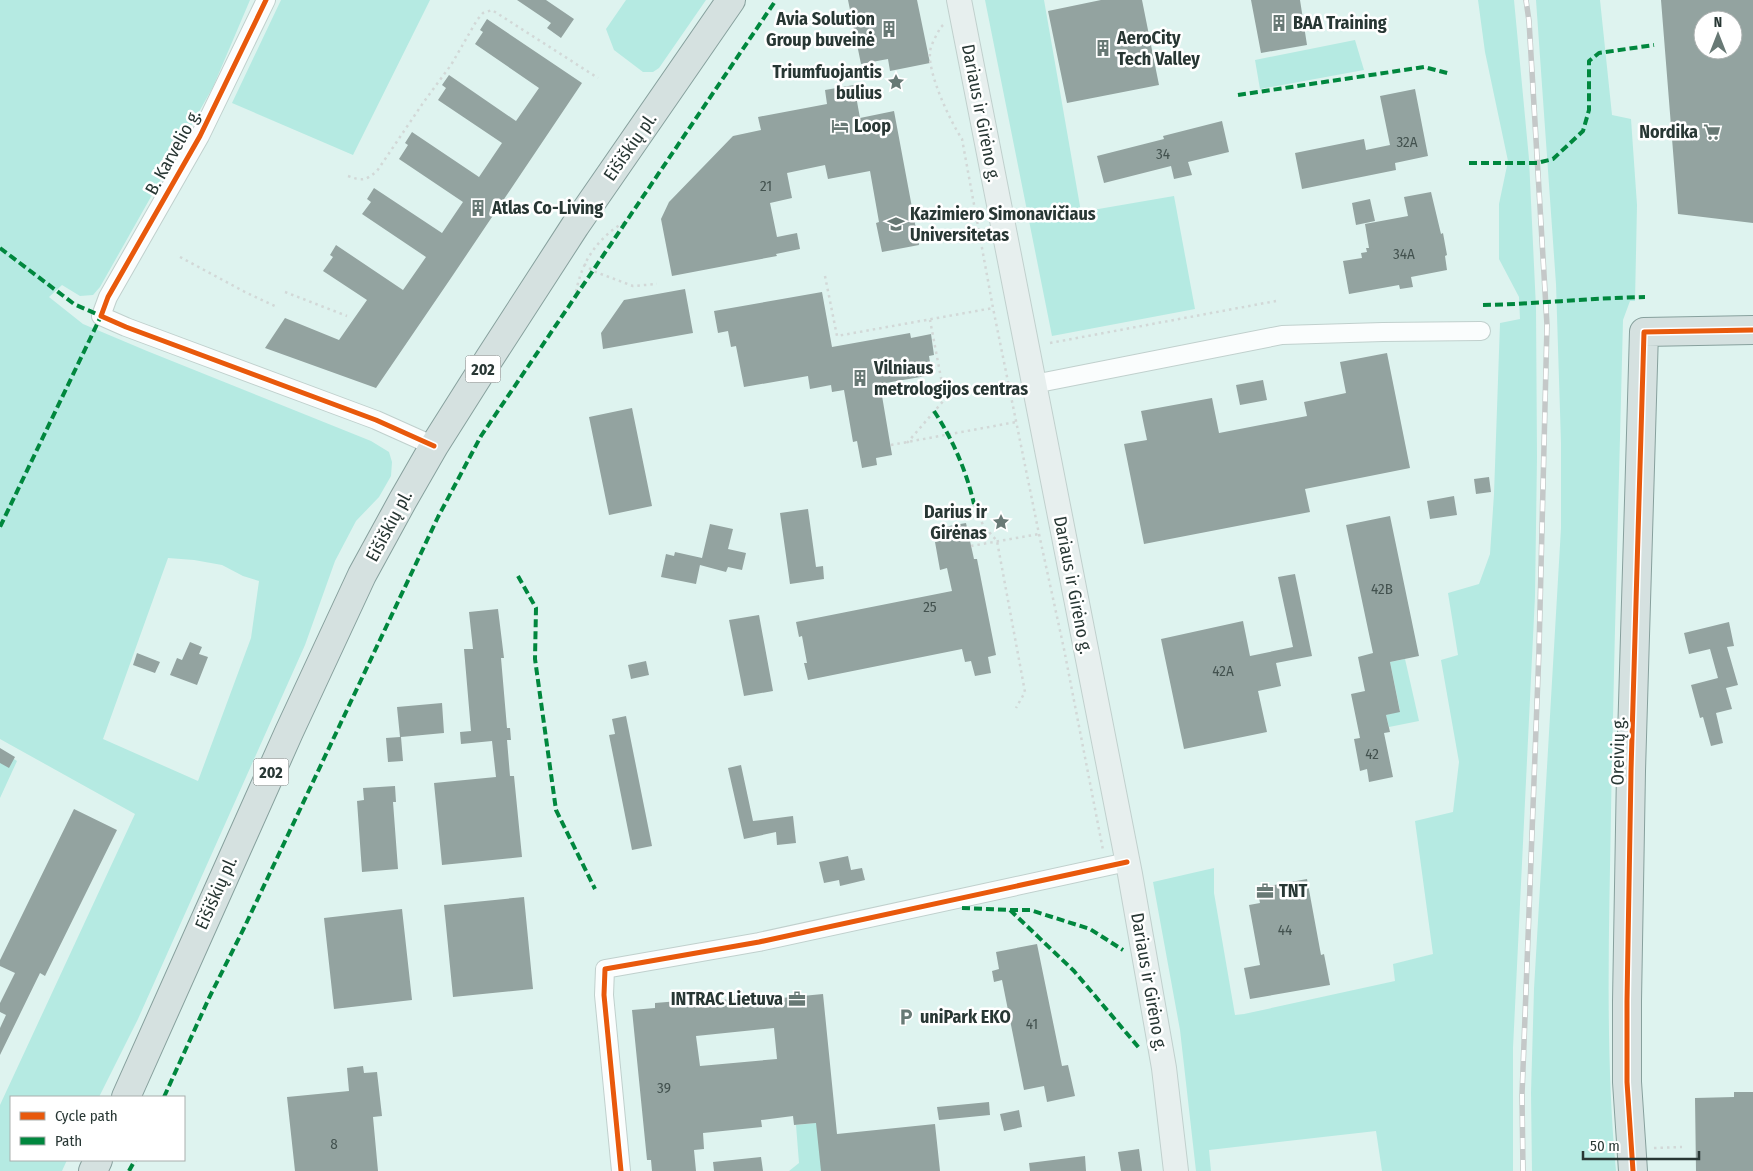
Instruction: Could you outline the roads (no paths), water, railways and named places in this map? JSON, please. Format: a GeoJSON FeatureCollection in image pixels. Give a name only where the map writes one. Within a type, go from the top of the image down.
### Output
{"type":"FeatureCollection","features":[{"type":"Feature","properties":{"kind":"main road","name":"Eišiškių pl."},"geometry":{"type":"LineString","coordinates":[[126,1096],[289,732],[362,575],[403,500],[434,446],[575,226],[731,0]]}},
{"type":"Feature","properties":{"kind":"main road","name":"Dariaus ir Girėno g."},"geometry":{"type":"LineString","coordinates":[[959,0],[1034,384],[1116,864],[1164,1068],[1176,1171]]}},
{"type":"Feature","properties":{"kind":"main road","name":"Oreivių g."},"geometry":{"type":"LineString","coordinates":[[1632,1160],[1627,1082],[1627,1001],[1631,772],[1644,332],[1753,330]]}},
{"type":"Feature","properties":{"kind":"street","name":"B. Karvelio g."},"geometry":{"type":"LineString","coordinates":[[266,0],[200,136],[108,298],[101,316],[376,420],[434,446]]}},
{"type":"Feature","properties":{"kind":"street"},"geometry":{"type":"LineString","coordinates":[[1034,384],[1282,335],[1481,331]]}},
{"type":"Feature","properties":{"kind":"street"},"geometry":{"type":"LineString","coordinates":[[621,1171],[604,995],[605,969],[758,942],[1116,864]]}},
{"type":"Feature","properties":{"kind":"railway"},"geometry":{"type":"LineString","coordinates":[[1523,1171],[1522,1095],[1539,650],[1547,325],[1529,21],[1526,0]]}},
{"type":"Feature","properties":{"kind":"place","name":"BAA Training"},"geometry":{"type":"Point","coordinates":[1279,23]}},
{"type":"Feature","properties":{"kind":"place","name":"Avia Solution Group buveinė"},"geometry":{"type":"Point","coordinates":[889,29]}},
{"type":"Feature","properties":{"kind":"place","name":"AeroCity Tech Valley"},"geometry":{"type":"Point","coordinates":[1103,48]}},
{"type":"Feature","properties":{"kind":"place","name":"Triumfuojantis bulius"},"geometry":{"type":"Point","coordinates":[896,82]}},
{"type":"Feature","properties":{"kind":"place","name":"Loop"},"geometry":{"type":"Point","coordinates":[840,126]}},
{"type":"Feature","properties":{"kind":"place","name":"Nordika"},"geometry":{"type":"Point","coordinates":[1712,132]}},
{"type":"Feature","properties":{"kind":"place","name":"Atlas Co-Living"},"geometry":{"type":"Point","coordinates":[478,208]}},
{"type":"Feature","properties":{"kind":"place","name":"Kazimiero Simonavičiaus Universitetas"},"geometry":{"type":"Point","coordinates":[896,224]}},
{"type":"Feature","properties":{"kind":"place","name":"Vilniaus metrologijos centras"},"geometry":{"type":"Point","coordinates":[860,378]}},
{"type":"Feature","properties":{"kind":"place","name":"Darius ir Girėnas"},"geometry":{"type":"Point","coordinates":[1001,522]}},
{"type":"Feature","properties":{"kind":"place","name":"TNT"},"geometry":{"type":"Point","coordinates":[1265,891]}},
{"type":"Feature","properties":{"kind":"place","name":"INTRAC Lietuva"},"geometry":{"type":"Point","coordinates":[797,999]}},
{"type":"Feature","properties":{"kind":"place","name":"uniPark EKO"},"geometry":{"type":"Point","coordinates":[906,1017]}}]}
